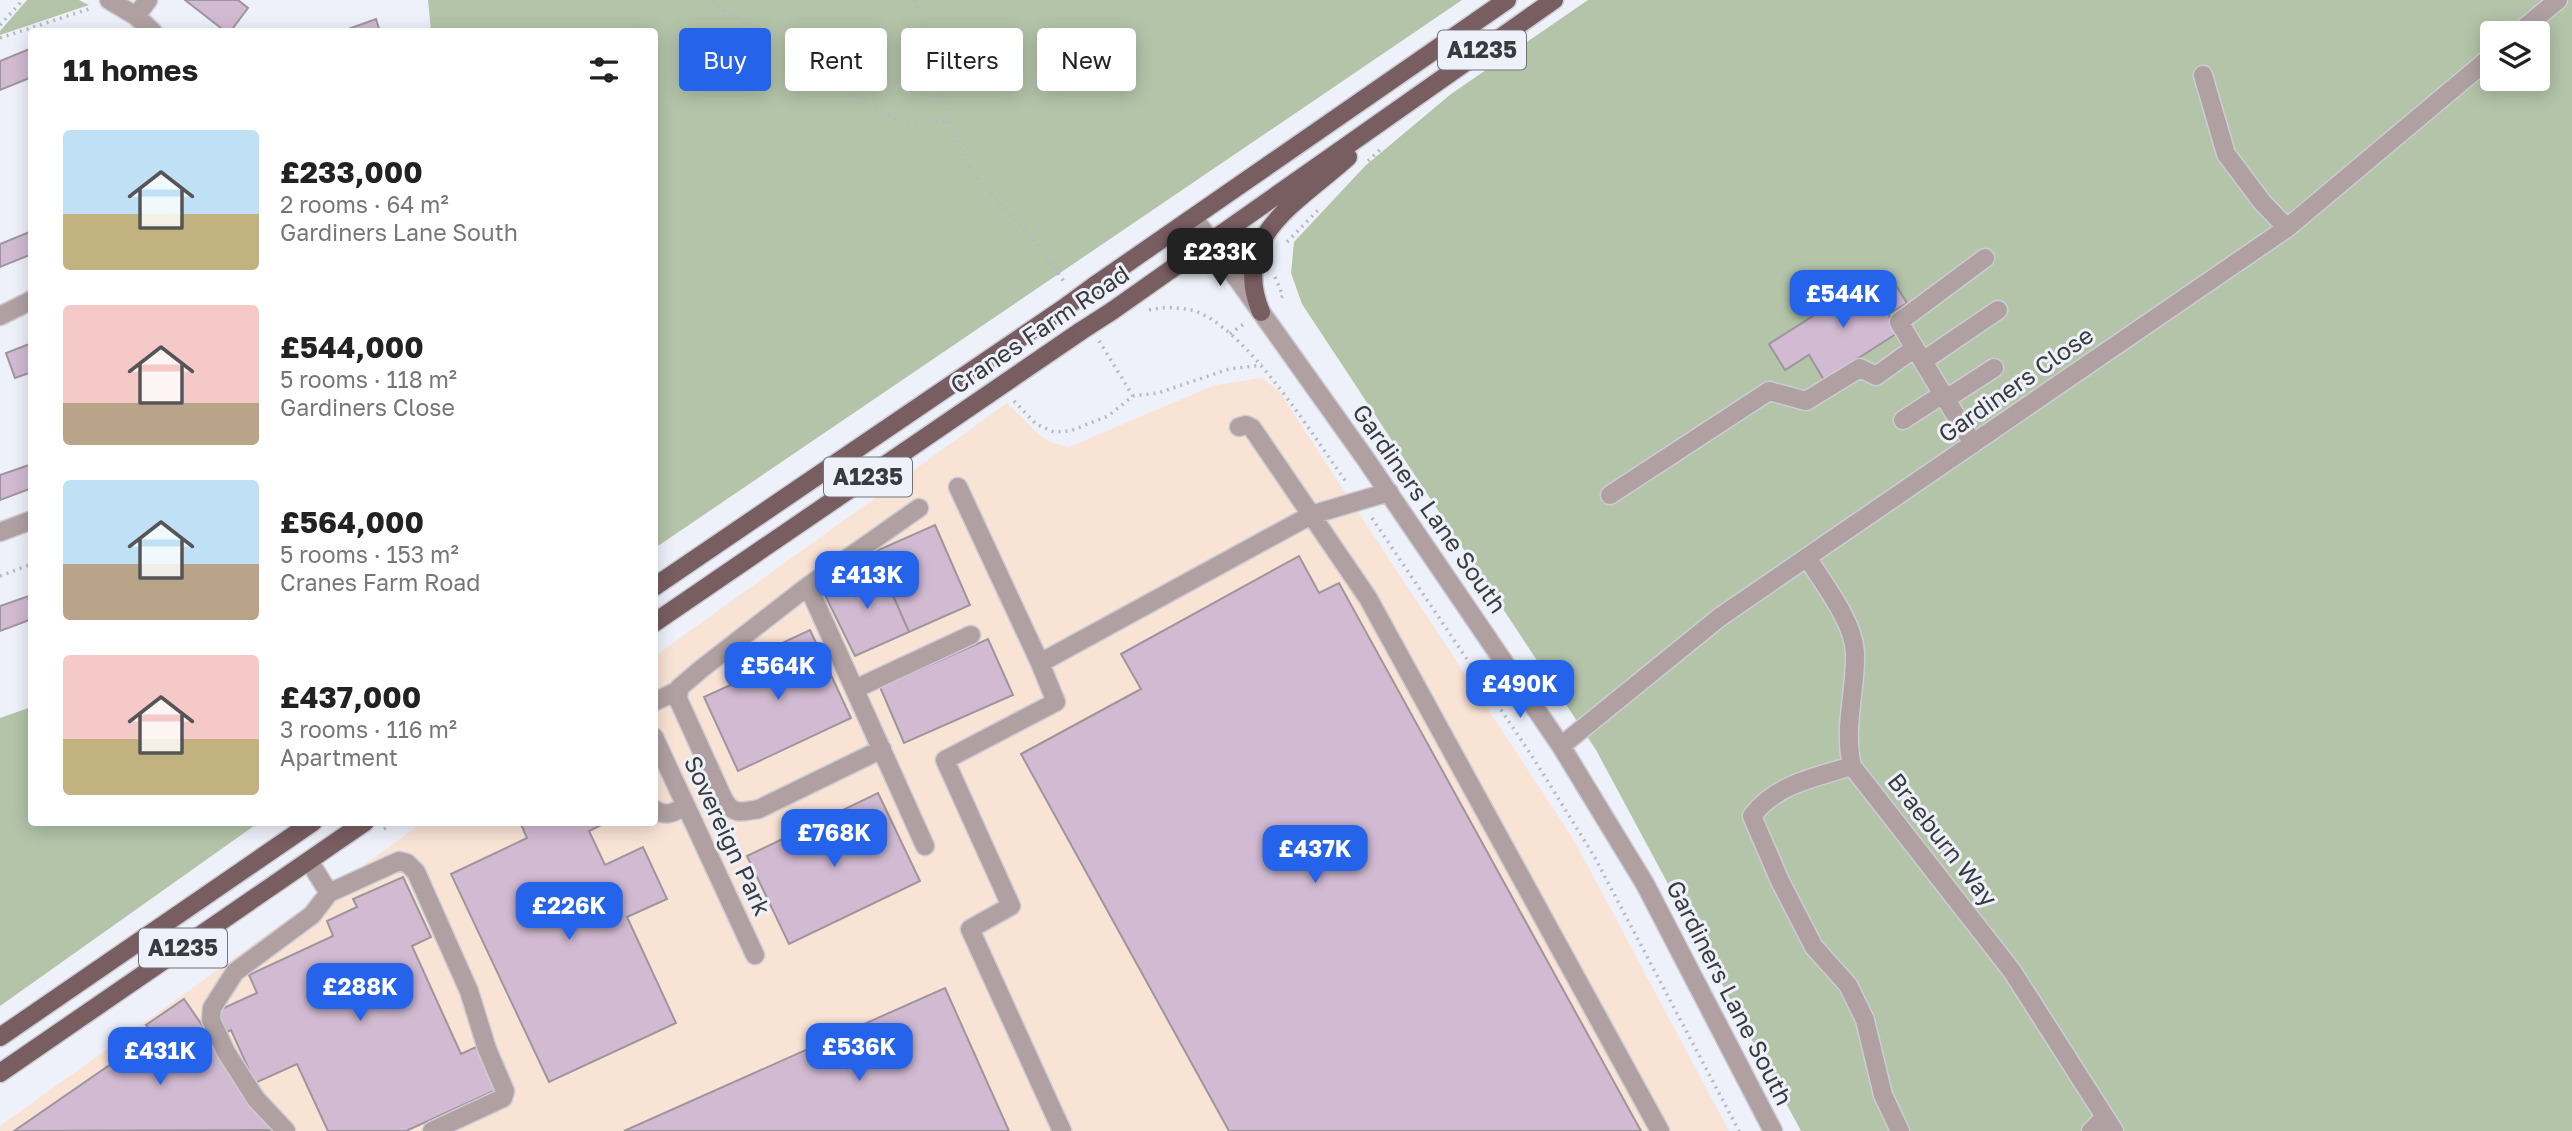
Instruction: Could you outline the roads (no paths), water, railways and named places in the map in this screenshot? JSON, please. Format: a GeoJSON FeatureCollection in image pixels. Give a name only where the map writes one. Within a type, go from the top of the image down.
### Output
{"type":"FeatureCollection","features":[{"type":"Feature","properties":{"kind":"main road","name":"Cranes Farm Road"},"geometry":{"type":"LineString","coordinates":[[658,584],[1064,308],[1507,0]]}},
{"type":"Feature","properties":{"kind":"main road","name":"Cranes Farm Road"},"geometry":{"type":"LineString","coordinates":[[658,620],[1089,334],[1112,311],[1554,0]]}},
{"type":"Feature","properties":{"kind":"main road","name":"A1235"},"geometry":{"type":"LineString","coordinates":[[1261,312],[1251,282],[1252,265],[1268,228],[1410,100]]}},
{"type":"Feature","properties":{"kind":"main road","name":"A1235"},"geometry":{"type":"LineString","coordinates":[[0,1037],[307,826]]}},
{"type":"Feature","properties":{"kind":"main road","name":"A1235"},"geometry":{"type":"LineString","coordinates":[[0,1073],[359,826]]}},
{"type":"Feature","properties":{"kind":"street"},"geometry":{"type":"LineString","coordinates":[[136,16],[148,0]]}},
{"type":"Feature","properties":{"kind":"street"},"geometry":{"type":"LineString","coordinates":[[2533,21],[2558,0]]}},
{"type":"Feature","properties":{"kind":"street"},"geometry":{"type":"LineString","coordinates":[[103,3],[136,16],[149,28]]}},
{"type":"Feature","properties":{"kind":"street","name":"Gardiners Close"},"geometry":{"type":"LineString","coordinates":[[1561,746],[1720,617],[2287,228],[2480,66]]}},
{"type":"Feature","properties":{"kind":"street"},"geometry":{"type":"LineString","coordinates":[[2203,75],[2226,154],[2262,202],[2287,228]]}},
{"type":"Feature","properties":{"kind":"street","name":"Gardiners Lane South"},"geometry":{"type":"LineString","coordinates":[[1194,218],[1389,492],[1561,746],[1646,884],[1773,1131]]}},
{"type":"Feature","properties":{"kind":"street"},"geometry":{"type":"LineString","coordinates":[[1973,444],[1899,322],[1985,258]]}},
{"type":"Feature","properties":{"kind":"street"},"geometry":{"type":"LineString","coordinates":[[0,316],[28,302]]}},
{"type":"Feature","properties":{"kind":"street"},"geometry":{"type":"LineString","coordinates":[[1610,495],[1769,391],[1805,401],[1860,368],[1876,376],[1998,310]]}},
{"type":"Feature","properties":{"kind":"street"},"geometry":{"type":"LineString","coordinates":[[1903,420],[1994,369]]}},
{"type":"Feature","properties":{"kind":"street"},"geometry":{"type":"LineString","coordinates":[[1239,427],[1246,425],[1252,428],[1368,598],[1660,1131]]}},
{"type":"Feature","properties":{"kind":"street"},"geometry":{"type":"LineString","coordinates":[[958,487],[1056,702],[945,760],[1011,905],[970,929],[1062,1131]]}},
{"type":"Feature","properties":{"kind":"street"},"geometry":{"type":"LineString","coordinates":[[1040,663],[1311,515],[1389,492]]}},
{"type":"Feature","properties":{"kind":"street"},"geometry":{"type":"LineString","coordinates":[[658,700],[677,691],[681,685],[808,586],[919,508]]}},
{"type":"Feature","properties":{"kind":"street"},"geometry":{"type":"LineString","coordinates":[[0,531],[28,521]]}},
{"type":"Feature","properties":{"kind":"street","name":"Braeburn Way"},"geometry":{"type":"LineString","coordinates":[[1807,557],[1849,626],[1855,652],[1848,749],[1852,765],[2012,971],[2109,1125]]}},
{"type":"Feature","properties":{"kind":"street"},"geometry":{"type":"LineString","coordinates":[[808,586],[925,846]]}},
{"type":"Feature","properties":{"kind":"street"},"geometry":{"type":"LineString","coordinates":[[855,689],[971,635]]}},
{"type":"Feature","properties":{"kind":"street"},"geometry":{"type":"LineString","coordinates":[[677,691],[678,699],[723,798],[729,808],[737,812],[759,809],[882,749]]}},
{"type":"Feature","properties":{"kind":"street","name":"Sovereign Park"},"geometry":{"type":"LineString","coordinates":[[658,746],[755,955]]}},
{"type":"Feature","properties":{"kind":"street"},"geometry":{"type":"LineString","coordinates":[[1852,765],[1788,786],[1763,801],[1752,816],[1780,881],[1814,947],[1848,985],[1854,996],[1865,1020],[1883,1095],[1899,1131]]}},
{"type":"Feature","properties":{"kind":"street"},"geometry":{"type":"LineString","coordinates":[[658,812],[663,815],[670,814],[686,806]]}},
{"type":"Feature","properties":{"kind":"street"},"geometry":{"type":"LineString","coordinates":[[309,861],[330,893]]}},
{"type":"Feature","properties":{"kind":"street"},"geometry":{"type":"LineString","coordinates":[[286,1131],[256,1099],[226,1052],[211,1020],[212,1008],[234,972],[312,915],[330,893],[400,861],[407,863],[416,872],[470,990],[487,1049],[505,1091],[503,1098],[432,1131]]}},
{"type":"Feature","properties":{"kind":"street"},"geometry":{"type":"LineString","coordinates":[[2091,1131],[2109,1125]]}}]}
